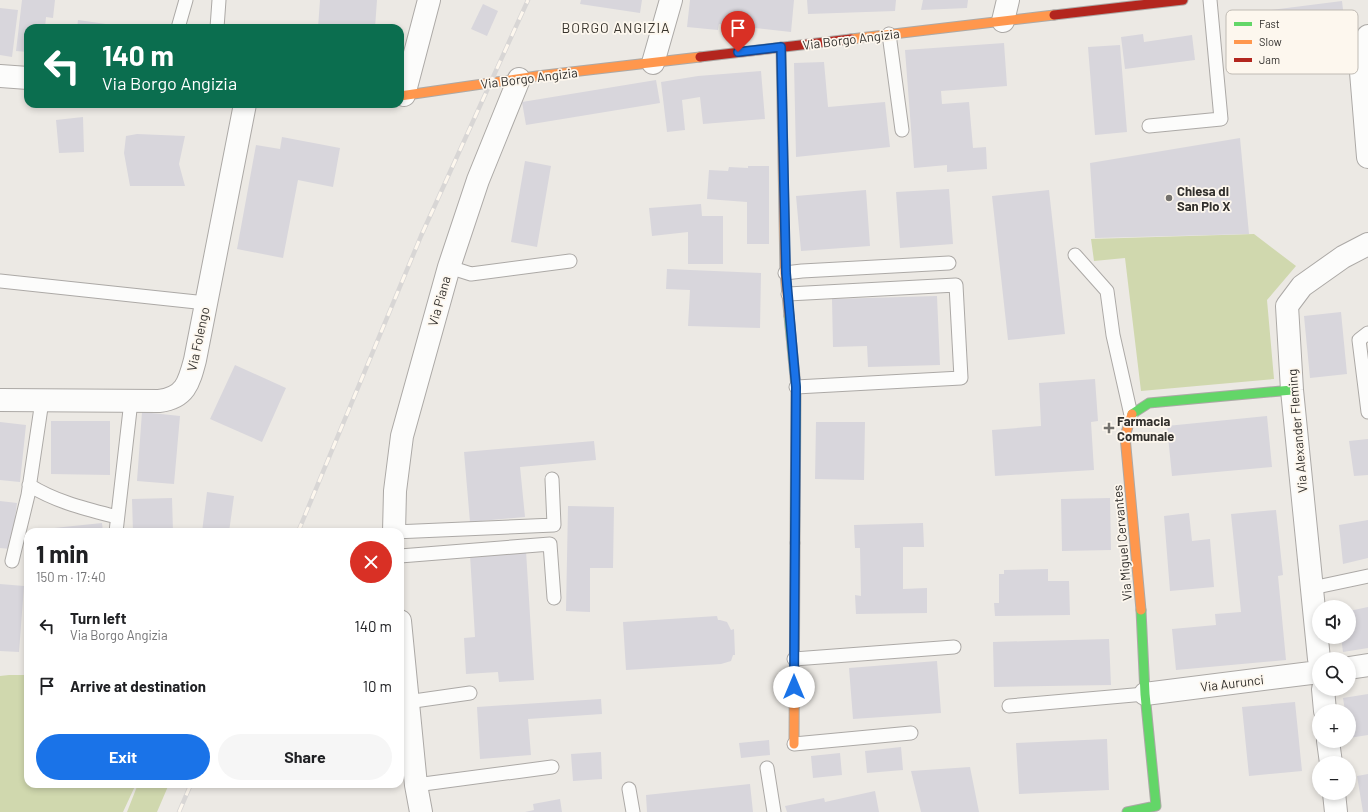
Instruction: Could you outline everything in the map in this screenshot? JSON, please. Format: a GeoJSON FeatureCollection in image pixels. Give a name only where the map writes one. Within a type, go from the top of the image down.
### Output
{"type":"FeatureCollection","features":[{"type":"Feature","properties":{"kind":"street"},"geometry":{"type":"LineString","coordinates":[[405,67],[429,0]]}},
{"type":"Feature","properties":{"kind":"street"},"geometry":{"type":"LineString","coordinates":[[653,63],[671,0]]}},
{"type":"Feature","properties":{"kind":"street"},"geometry":{"type":"LineString","coordinates":[[1003,21],[1008,0]]}},
{"type":"Feature","properties":{"kind":"street","name":"Via Borgo Angizia"},"geometry":{"type":"LineString","coordinates":[[404,96],[519,79],[1183,0]]}},
{"type":"Feature","properties":{"kind":"street"},"geometry":{"type":"LineString","coordinates":[[1368,36],[1361,72],[1368,158]]}},
{"type":"Feature","properties":{"kind":"street"},"geometry":{"type":"LineString","coordinates":[[781,47],[786,273],[796,387],[794,744]]}},
{"type":"Feature","properties":{"kind":"street"},"geometry":{"type":"LineString","coordinates":[[0,76],[24,78]]}},
{"type":"Feature","properties":{"kind":"street","name":"Via Piana"},"geometry":{"type":"LineString","coordinates":[[394,528],[395,491],[402,436],[449,268],[478,180],[519,79]]}},
{"type":"Feature","properties":{"kind":"street","name":"Via Folengo"},"geometry":{"type":"LineString","coordinates":[[0,400],[166,400],[172,399],[185,388],[190,378],[195,360],[244,108]]}},
{"type":"Feature","properties":{"kind":"street","name":"Via Alexander Fleming"},"geometry":{"type":"LineString","coordinates":[[1319,652],[1292,390],[1287,306],[1302,286],[1343,257],[1368,244]]}},
{"type":"Feature","properties":{"kind":"street"},"geometry":{"type":"LineString","coordinates":[[1131,415],[1148,403],[1292,390]]}},
{"type":"Feature","properties":{"kind":"street","name":"Via Miguel Cervantes"},"geometry":{"type":"LineString","coordinates":[[1127,812],[1156,806],[1144,694],[1141,600],[1125,436],[1131,415]]}},
{"type":"Feature","properties":{"kind":"street"},"geometry":{"type":"LineString","coordinates":[[1356,667],[1368,665]]}},
{"type":"Feature","properties":{"kind":"street","name":"Via Aurunci"},"geometry":{"type":"LineString","coordinates":[[1144,694],[1312,673]]}},
{"type":"Feature","properties":{"kind":"street"},"geometry":{"type":"LineString","coordinates":[[404,694],[405,712],[421,812]]}},
{"type":"Feature","properties":{"kind":"street"},"geometry":{"type":"LineString","coordinates":[[1335,800],[1336,812]]}},
{"type":"Feature","properties":{"kind":"lane"},"geometry":{"type":"LineString","coordinates":[[179,24],[186,0]]}},
{"type":"Feature","properties":{"kind":"lane"},"geometry":{"type":"LineString","coordinates":[[217,24],[219,0]]}},
{"type":"Feature","properties":{"kind":"lane"},"geometry":{"type":"LineString","coordinates":[[1149,126],[1221,119],[1210,0]]}},
{"type":"Feature","properties":{"kind":"lane"},"geometry":{"type":"LineString","coordinates":[[889,34],[902,130]]}},
{"type":"Feature","properties":{"kind":"lane"},"geometry":{"type":"LineString","coordinates":[[1075,254],[1107,291],[1113,334],[1131,415]]}},
{"type":"Feature","properties":{"kind":"lane"},"geometry":{"type":"LineString","coordinates":[[449,268],[471,274],[570,261]]}},
{"type":"Feature","properties":{"kind":"lane"},"geometry":{"type":"LineString","coordinates":[[786,273],[949,263]]}},
{"type":"Feature","properties":{"kind":"lane"},"geometry":{"type":"LineString","coordinates":[[0,281],[206,303]]}},
{"type":"Feature","properties":{"kind":"lane"},"geometry":{"type":"LineString","coordinates":[[788,294],[956,285],[961,378],[796,387]]}},
{"type":"Feature","properties":{"kind":"lane"},"geometry":{"type":"LineString","coordinates":[[1368,333],[1359,340],[1368,412]]}},
{"type":"Feature","properties":{"kind":"lane"},"geometry":{"type":"LineString","coordinates":[[12,561],[29,485],[42,401]]}},
{"type":"Feature","properties":{"kind":"lane"},"geometry":{"type":"LineString","coordinates":[[116,528],[131,401]]}},
{"type":"Feature","properties":{"kind":"lane"},"geometry":{"type":"LineString","coordinates":[[404,532],[554,525],[552,479]]}},
{"type":"Feature","properties":{"kind":"lane"},"geometry":{"type":"LineString","coordinates":[[29,485],[41,493],[66,503],[117,516]]}},
{"type":"Feature","properties":{"kind":"lane"},"geometry":{"type":"LineString","coordinates":[[404,556],[550,544],[554,598]]}},
{"type":"Feature","properties":{"kind":"lane"},"geometry":{"type":"LineString","coordinates":[[1312,588],[1368,576]]}},
{"type":"Feature","properties":{"kind":"lane"},"geometry":{"type":"LineString","coordinates":[[794,659],[954,647]]}},
{"type":"Feature","properties":{"kind":"lane"},"geometry":{"type":"LineString","coordinates":[[405,712],[470,693]]}},
{"type":"Feature","properties":{"kind":"lane"},"geometry":{"type":"LineString","coordinates":[[1009,706],[1144,694]]}},
{"type":"Feature","properties":{"kind":"lane"},"geometry":{"type":"LineString","coordinates":[[794,744],[911,733]]}},
{"type":"Feature","properties":{"kind":"lane"},"geometry":{"type":"LineString","coordinates":[[416,785],[552,767]]}},
{"type":"Feature","properties":{"kind":"lane"},"geometry":{"type":"LineString","coordinates":[[767,768],[774,812]]}},
{"type":"Feature","properties":{"kind":"lane"},"geometry":{"type":"LineString","coordinates":[[629,789],[633,812]]}},
{"type":"Feature","properties":{"kind":"green space"},"geometry":{"type":"Polygon","coordinates":[[[1254,234],[1296,266],[1267,300],[1274,379],[1141,391],[1125,258],[1094,261],[1091,239],[1254,234]]]}},
{"type":"Feature","properties":{"kind":"green space"},"geometry":{"type":"Polygon","coordinates":[[[24,675],[24,788],[134,788],[123,812],[0,812],[0,676],[24,675]]]}},
{"type":"Feature","properties":{"kind":"green space"},"geometry":{"type":"Polygon","coordinates":[[[136,788],[167,788],[157,812],[127,812],[136,788]]]}},
{"type":"Feature","properties":{"kind":"building"},"geometry":{"type":"Polygon","coordinates":[[[22,0],[55,0],[53,18],[46,17],[45,24],[24,24],[24,52],[16,51],[22,0]]]}},
{"type":"Feature","properties":{"kind":"building"},"geometry":{"type":"Polygon","coordinates":[[[320,0],[377,0],[375,24],[318,24],[320,0]]]}},
{"type":"Feature","properties":{"kind":"building"},"geometry":{"type":"Polygon","coordinates":[[[581,0],[642,0],[640,13],[580,4],[581,0]]]}},
{"type":"Feature","properties":{"kind":"building"},"geometry":{"type":"Polygon","coordinates":[[[690,0],[794,0],[791,32],[719,24],[718,30],[687,27],[690,0]]]}},
{"type":"Feature","properties":{"kind":"building"},"geometry":{"type":"Polygon","coordinates":[[[807,0],[896,0],[895,11],[808,14],[807,0]]]}},
{"type":"Feature","properties":{"kind":"building"},"geometry":{"type":"Polygon","coordinates":[[[923,0],[968,0],[967,8],[921,10],[923,0]]]}},
{"type":"Feature","properties":{"kind":"building"},"geometry":{"type":"Polygon","coordinates":[[[1342,1],[1343,10],[1271,10],[1342,1]]]}},
{"type":"Feature","properties":{"kind":"building"},"geometry":{"type":"Polygon","coordinates":[[[483,4],[498,11],[487,36],[471,29],[483,4]]]}},
{"type":"Feature","properties":{"kind":"building"},"geometry":{"type":"Polygon","coordinates":[[[0,8],[18,10],[12,57],[0,55],[0,8]]]}},
{"type":"Feature","properties":{"kind":"building"},"geometry":{"type":"Polygon","coordinates":[[[78,20],[106,24],[78,24],[78,20]]]}},
{"type":"Feature","properties":{"kind":"building"},"geometry":{"type":"Polygon","coordinates":[[[1143,34],[1144,42],[1192,35],[1195,60],[1125,69],[1121,37],[1143,34]]]}},
{"type":"Feature","properties":{"kind":"building"},"geometry":{"type":"Polygon","coordinates":[[[1004,43],[1007,86],[941,91],[942,104],[969,102],[973,148],[986,147],[987,169],[947,172],[947,165],[914,168],[905,50],[1004,43]]]}},
{"type":"Feature","properties":{"kind":"building"},"geometry":{"type":"Polygon","coordinates":[[[1120,45],[1127,132],[1095,135],[1088,47],[1120,45]]]}},
{"type":"Feature","properties":{"kind":"building"},"geometry":{"type":"Polygon","coordinates":[[[824,62],[828,107],[885,102],[890,147],[796,157],[794,63],[824,62]]]}},
{"type":"Feature","properties":{"kind":"building"},"geometry":{"type":"Polygon","coordinates":[[[761,71],[765,119],[703,124],[700,97],[682,100],[685,130],[667,132],[661,82],[698,76],[761,71]]]}},
{"type":"Feature","properties":{"kind":"building"},"geometry":{"type":"Polygon","coordinates":[[[656,80],[660,103],[526,125],[522,102],[656,80]]]}},
{"type":"Feature","properties":{"kind":"building"},"geometry":{"type":"Polygon","coordinates":[[[83,117],[84,152],[59,153],[56,120],[83,117]]]}},
{"type":"Feature","properties":{"kind":"building"},"geometry":{"type":"Polygon","coordinates":[[[137,134],[185,136],[179,164],[185,186],[130,186],[124,153],[126,136],[137,134]]]}},
{"type":"Feature","properties":{"kind":"building"},"geometry":{"type":"Polygon","coordinates":[[[282,137],[340,148],[333,187],[298,180],[283,258],[237,249],[256,145],[280,149],[282,137]]]}},
{"type":"Feature","properties":{"kind":"building","name":"Chiesa di San Pio X"},"geometry":{"type":"Polygon","coordinates":[[[1240,138],[1249,234],[1095,238],[1090,163],[1240,138]]]}},
{"type":"Feature","properties":{"kind":"building"},"geometry":{"type":"Polygon","coordinates":[[[525,161],[551,166],[537,247],[511,242],[525,161]]]}},
{"type":"Feature","properties":{"kind":"building"},"geometry":{"type":"Polygon","coordinates":[[[748,166],[769,166],[769,244],[747,244],[747,202],[707,199],[709,170],[728,171],[729,167],[748,168],[748,166]]]}},
{"type":"Feature","properties":{"kind":"building"},"geometry":{"type":"Polygon","coordinates":[[[949,189],[953,244],[900,248],[896,192],[949,189]]]}},
{"type":"Feature","properties":{"kind":"building"},"geometry":{"type":"Polygon","coordinates":[[[866,190],[870,246],[801,251],[796,196],[866,190]]]}},
{"type":"Feature","properties":{"kind":"building"},"geometry":{"type":"Polygon","coordinates":[[[1049,190],[1065,334],[1008,340],[992,196],[1049,190]]]}},
{"type":"Feature","properties":{"kind":"building"},"geometry":{"type":"Polygon","coordinates":[[[701,204],[702,216],[723,216],[723,264],[688,264],[688,232],[652,236],[649,208],[701,204]]]}},
{"type":"Feature","properties":{"kind":"building"},"geometry":{"type":"Polygon","coordinates":[[[667,269],[761,273],[760,328],[688,326],[690,290],[666,289],[667,269]]]}},
{"type":"Feature","properties":{"kind":"building"},"geometry":{"type":"Polygon","coordinates":[[[937,296],[940,365],[868,367],[867,346],[833,347],[832,299],[937,296]]]}},
{"type":"Feature","properties":{"kind":"building"},"geometry":{"type":"Polygon","coordinates":[[[1341,312],[1347,374],[1310,378],[1304,316],[1341,312]]]}},
{"type":"Feature","properties":{"kind":"building"},"geometry":{"type":"Polygon","coordinates":[[[235,365],[286,388],[262,442],[210,419],[235,365]]]}},
{"type":"Feature","properties":{"kind":"building"},"geometry":{"type":"Polygon","coordinates":[[[1095,379],[1098,421],[1091,422],[1094,470],[995,476],[992,430],[1041,426],[1039,383],[1095,379]]]}},
{"type":"Feature","properties":{"kind":"building"},"geometry":{"type":"Polygon","coordinates":[[[142,412],[180,416],[174,484],[137,481],[142,412]]]}},
{"type":"Feature","properties":{"kind":"building"},"geometry":{"type":"Polygon","coordinates":[[[1267,416],[1272,467],[1172,476],[1167,426],[1267,416]]]}},
{"type":"Feature","properties":{"kind":"building"},"geometry":{"type":"Polygon","coordinates":[[[51,421],[110,421],[110,475],[51,474],[51,421]]]}},
{"type":"Feature","properties":{"kind":"building"},"geometry":{"type":"Polygon","coordinates":[[[0,422],[26,425],[20,482],[0,480],[0,422]]]}},
{"type":"Feature","properties":{"kind":"building"},"geometry":{"type":"Polygon","coordinates":[[[816,422],[865,422],[864,480],[815,479],[816,422]]]}},
{"type":"Feature","properties":{"kind":"building"},"geometry":{"type":"Polygon","coordinates":[[[1368,439],[1368,475],[1354,476],[1349,441],[1368,439]]]}},
{"type":"Feature","properties":{"kind":"building"},"geometry":{"type":"Polygon","coordinates":[[[594,441],[596,460],[520,467],[525,517],[470,522],[464,452],[594,441]]]}},
{"type":"Feature","properties":{"kind":"building"},"geometry":{"type":"Polygon","coordinates":[[[207,492],[234,496],[230,528],[202,528],[207,492]]]}},
{"type":"Feature","properties":{"kind":"building"},"geometry":{"type":"Polygon","coordinates":[[[172,498],[173,528],[133,528],[132,499],[172,498]]]}},
{"type":"Feature","properties":{"kind":"building"},"geometry":{"type":"Polygon","coordinates":[[[1110,498],[1111,550],[1062,551],[1061,499],[1110,498]]]}},
{"type":"Feature","properties":{"kind":"building"},"geometry":{"type":"Polygon","coordinates":[[[0,501],[17,503],[11,549],[0,548],[0,501]]]}},
{"type":"Feature","properties":{"kind":"building"},"geometry":{"type":"Polygon","coordinates":[[[568,506],[614,507],[613,568],[590,568],[590,612],[566,611],[568,506]]]}},
{"type":"Feature","properties":{"kind":"building"},"geometry":{"type":"Polygon","coordinates":[[[1276,510],[1283,575],[1278,576],[1286,660],[1176,670],[1172,629],[1216,625],[1215,614],[1241,612],[1231,514],[1276,510]]]}},
{"type":"Feature","properties":{"kind":"building"},"geometry":{"type":"Polygon","coordinates":[[[1189,513],[1192,541],[1210,539],[1214,587],[1170,591],[1164,516],[1189,513]]]}},
{"type":"Feature","properties":{"kind":"building"},"geometry":{"type":"Polygon","coordinates":[[[1368,520],[1368,558],[1343,564],[1339,525],[1368,520]]]}},
{"type":"Feature","properties":{"kind":"building"},"geometry":{"type":"Polygon","coordinates":[[[102,523],[103,528],[54,528],[102,523]]]}},
{"type":"Feature","properties":{"kind":"building"},"geometry":{"type":"Polygon","coordinates":[[[923,523],[924,547],[903,547],[903,589],[927,588],[927,613],[856,614],[855,595],[861,596],[860,548],[855,548],[854,525],[923,523]]]}},
{"type":"Feature","properties":{"kind":"building"},"geometry":{"type":"Polygon","coordinates":[[[526,551],[534,680],[499,682],[498,672],[466,674],[464,638],[475,637],[470,555],[526,551]]]}},
{"type":"Feature","properties":{"kind":"building"},"geometry":{"type":"Polygon","coordinates":[[[1048,569],[1048,581],[1069,581],[1070,615],[995,616],[994,603],[999,603],[999,574],[1004,574],[1004,570],[1048,569]]]}},
{"type":"Feature","properties":{"kind":"building"},"geometry":{"type":"Polygon","coordinates":[[[0,584],[24,586],[19,652],[0,651],[0,584]]]}},
{"type":"Feature","properties":{"kind":"building"},"geometry":{"type":"Polygon","coordinates":[[[1368,607],[1368,648],[1343,652],[1342,644],[1356,644],[1356,610],[1368,607]]]}},
{"type":"Feature","properties":{"kind":"building"},"geometry":{"type":"Polygon","coordinates":[[[717,616],[718,620],[727,622],[731,630],[734,629],[735,655],[733,655],[731,661],[721,664],[626,670],[623,622],[717,616]]]}},
{"type":"Feature","properties":{"kind":"building"},"geometry":{"type":"Polygon","coordinates":[[[1109,639],[1111,685],[994,687],[993,642],[1109,639]]]}},
{"type":"Feature","properties":{"kind":"building"},"geometry":{"type":"Polygon","coordinates":[[[937,661],[941,713],[853,719],[849,668],[937,661]]]}},
{"type":"Feature","properties":{"kind":"building"},"geometry":{"type":"Polygon","coordinates":[[[1368,694],[1368,735],[1356,737],[1356,704],[1344,704],[1343,698],[1368,694]]]}},
{"type":"Feature","properties":{"kind":"building"},"geometry":{"type":"Polygon","coordinates":[[[601,699],[602,714],[528,719],[531,755],[480,759],[477,707],[601,699]]]}},
{"type":"Feature","properties":{"kind":"building"},"geometry":{"type":"Polygon","coordinates":[[[1295,702],[1302,771],[1249,776],[1242,707],[1295,702]]]}},
{"type":"Feature","properties":{"kind":"building"},"geometry":{"type":"Polygon","coordinates":[[[1107,739],[1109,790],[1019,794],[1016,743],[1107,739]]]}},
{"type":"Feature","properties":{"kind":"building"},"geometry":{"type":"Polygon","coordinates":[[[769,740],[770,755],[741,758],[739,743],[769,740]]]}},
{"type":"Feature","properties":{"kind":"building"},"geometry":{"type":"Polygon","coordinates":[[[901,747],[903,770],[867,773],[865,751],[901,747]]]}},
{"type":"Feature","properties":{"kind":"building"},"geometry":{"type":"Polygon","coordinates":[[[601,752],[602,779],[573,781],[571,754],[601,752]]]}},
{"type":"Feature","properties":{"kind":"building"},"geometry":{"type":"Polygon","coordinates":[[[840,753],[842,775],[813,778],[811,756],[840,753]]]}},
{"type":"Feature","properties":{"kind":"building"},"geometry":{"type":"Polygon","coordinates":[[[970,767],[979,812],[921,812],[911,771],[970,767]]]}},
{"type":"Feature","properties":{"kind":"building"},"geometry":{"type":"Polygon","coordinates":[[[1368,774],[1368,812],[1363,812],[1357,776],[1368,774]]]}},
{"type":"Feature","properties":{"kind":"building"},"geometry":{"type":"Polygon","coordinates":[[[750,784],[753,812],[647,812],[646,795],[750,784]]]}},
{"type":"Feature","properties":{"kind":"building"},"geometry":{"type":"Polygon","coordinates":[[[875,791],[879,812],[787,812],[785,806],[824,798],[825,802],[875,791]]]}},
{"type":"Feature","properties":{"kind":"building"},"geometry":{"type":"Polygon","coordinates":[[[560,799],[562,812],[525,812],[534,810],[533,804],[560,799]]]}},
{"type":"Feature","properties":{"kind":"railway"},"geometry":{"type":"LineString","coordinates":[[300,528],[421,236],[528,0]]}},
{"type":"Feature","properties":{"kind":"railway"},"geometry":{"type":"LineString","coordinates":[[179,812],[189,788]]}},
{"type":"Feature","properties":{"kind":"traffic: fast"},"geometry":{"type":"LineString","coordinates":[[789,316],[796,387],[795,543]]}},
{"type":"Feature","properties":{"kind":"traffic: fast"},"geometry":{"type":"LineString","coordinates":[[1132,414],[1149,403],[1292,390]]}},
{"type":"Feature","properties":{"kind":"traffic: fast"},"geometry":{"type":"LineString","coordinates":[[1127,812],[1156,806],[1145,694],[1141,610]]}},
{"type":"Feature","properties":{"kind":"traffic: slow"},"geometry":{"type":"LineString","coordinates":[[851,39],[1054,15]]}},
{"type":"Feature","properties":{"kind":"traffic: slow"},"geometry":{"type":"LineString","coordinates":[[781,47],[785,273],[789,316]]}},
{"type":"Feature","properties":{"kind":"traffic: slow"},"geometry":{"type":"LineString","coordinates":[[404,95],[537,76],[700,57]]}},
{"type":"Feature","properties":{"kind":"traffic: slow"},"geometry":{"type":"LineString","coordinates":[[1132,414],[1125,436],[1141,610]]}},
{"type":"Feature","properties":{"kind":"traffic: slow"},"geometry":{"type":"LineString","coordinates":[[794,744],[795,543]]}},
{"type":"Feature","properties":{"kind":"traffic: jam"},"geometry":{"type":"LineString","coordinates":[[1054,15],[1183,0]]}},
{"type":"Feature","properties":{"kind":"traffic: jam"},"geometry":{"type":"LineString","coordinates":[[700,57],[851,39]]}},
{"type":"Feature","properties":{"kind":"place","name":"Chiesa di San Pio X"},"geometry":{"type":"Point","coordinates":[1169,198]}},
{"type":"Feature","properties":{"kind":"place","name":"Farmacia Comunale"},"geometry":{"type":"Point","coordinates":[1109,428]}},
{"type":"Feature","properties":{"kind":"district","name":"BORGO ANGIZIA"},"geometry":{"type":"Point","coordinates":[616,27]}},
{"type":"Feature","properties":{"kind":"route"},"geometry":{"type":"LineString","coordinates":[[738,52],[781,47],[786,273],[796,387],[794,687]]}}]}
